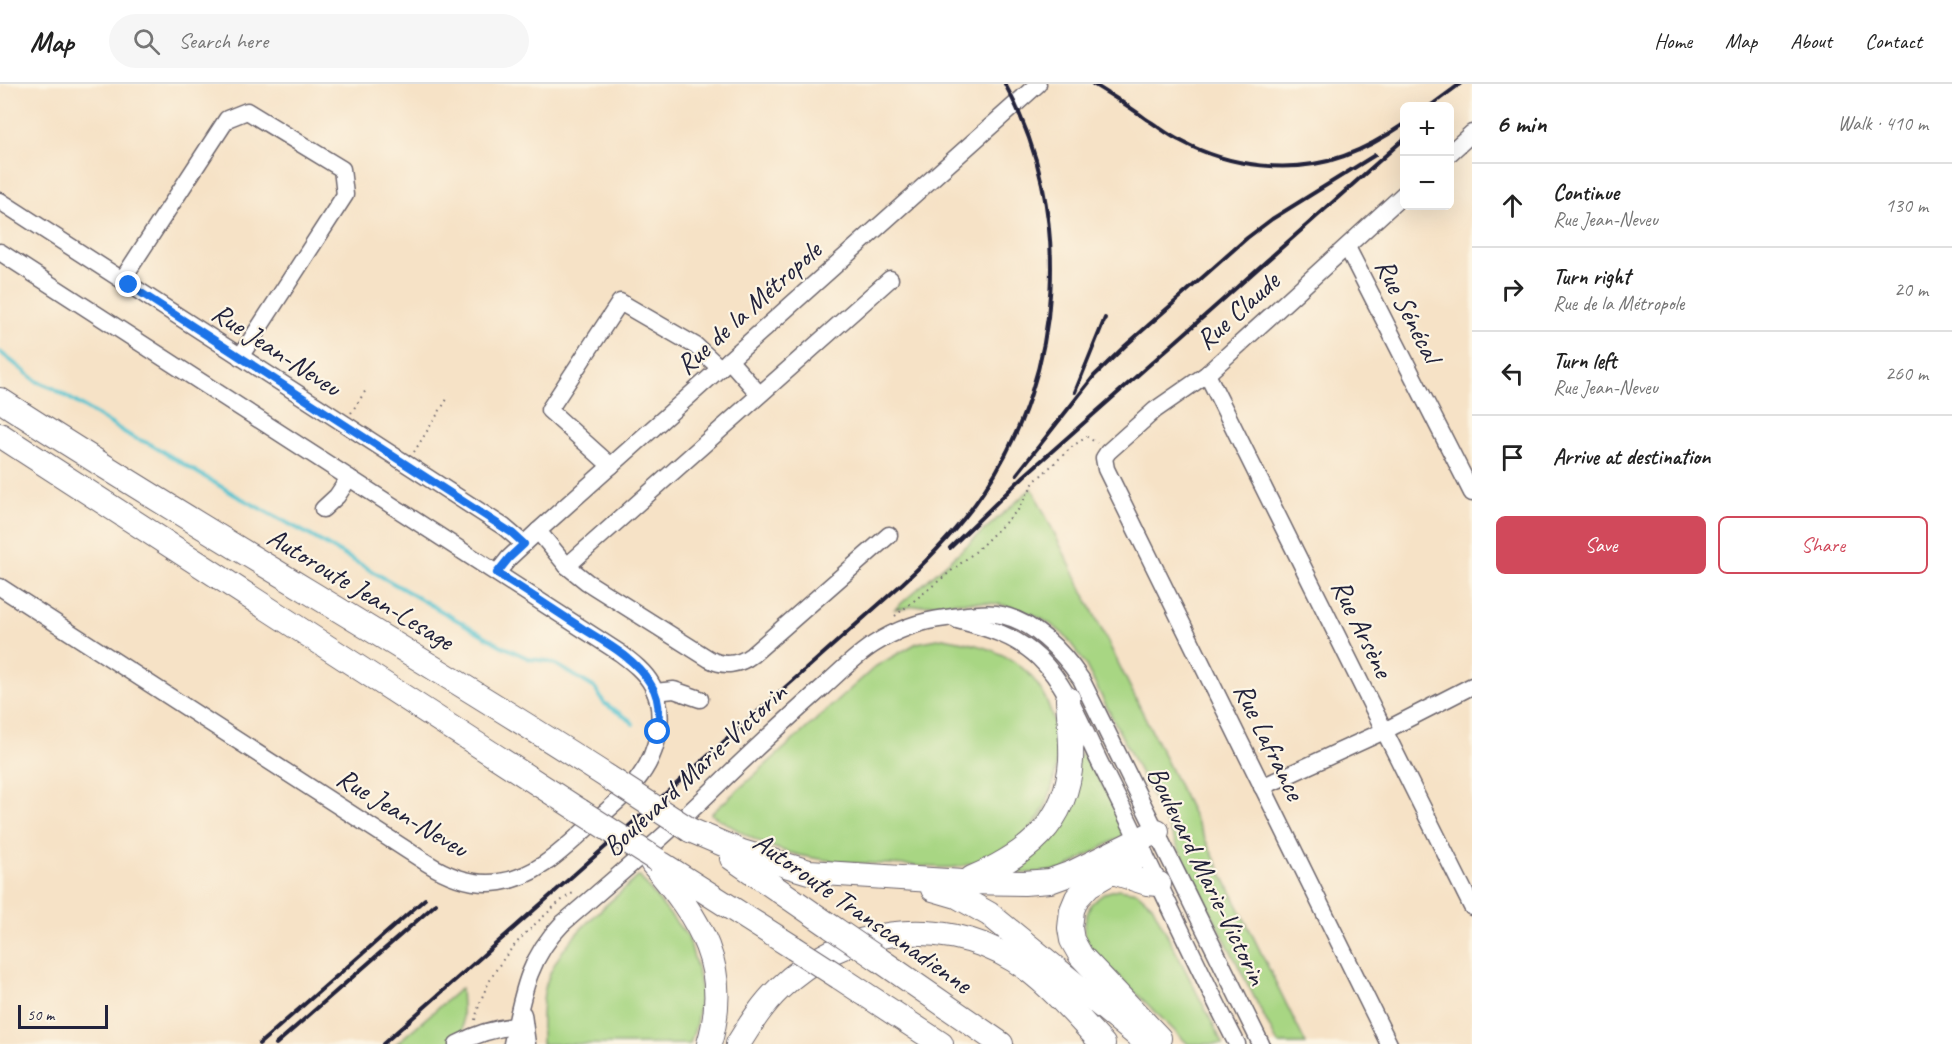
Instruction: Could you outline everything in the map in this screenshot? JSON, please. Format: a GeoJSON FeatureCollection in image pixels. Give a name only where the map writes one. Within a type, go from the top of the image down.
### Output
{"type":"FeatureCollection","features":[{"type":"Feature","properties":{"kind":"highway","name":"Autoroute Jean-Lesage"},"geometry":{"type":"LineString","coordinates":[[0,400],[149,495],[486,699],[690,830]]}},
{"type":"Feature","properties":{"kind":"highway"},"geometry":{"type":"LineString","coordinates":[[0,435],[649,858],[794,948],[941,1044]]}},
{"type":"Feature","properties":{"kind":"highway"},"geometry":{"type":"LineString","coordinates":[[962,882],[1000,866],[1022,852],[1040,836],[1054,817],[1065,792],[1070,768],[1071,737],[1068,699]]}},
{"type":"Feature","properties":{"kind":"highway"},"geometry":{"type":"LineString","coordinates":[[690,830],[742,852],[820,874],[962,882],[1050,881],[1151,843]]}},
{"type":"Feature","properties":{"kind":"highway","name":"Autoroute Transcanadienne"},"geometry":{"type":"LineString","coordinates":[[690,830],[1001,1044]]}},
{"type":"Feature","properties":{"kind":"highway"},"geometry":{"type":"LineString","coordinates":[[1151,843],[1113,872],[1089,885],[1077,898],[1070,921],[1072,940],[1077,951],[1165,1044]]}},
{"type":"Feature","properties":{"kind":"highway"},"geometry":{"type":"LineString","coordinates":[[649,858],[687,906],[701,930],[710,953],[715,978],[716,1001],[709,1044]]}},
{"type":"Feature","properties":{"kind":"highway"},"geometry":{"type":"LineString","coordinates":[[1113,872],[1147,883],[1159,884]]}},
{"type":"Feature","properties":{"kind":"highway"},"geometry":{"type":"LineString","coordinates":[[883,878],[925,886],[957,896],[978,907],[1014,933],[1149,1044]]}},
{"type":"Feature","properties":{"kind":"highway"},"geometry":{"type":"LineString","coordinates":[[738,1044],[771,997],[820,957],[839,948],[872,938],[922,933],[967,940],[1012,959],[1053,992],[1103,1044]]}},
{"type":"Feature","properties":{"kind":"street","name":"Rue de la Métropole"},"geometry":{"type":"LineString","coordinates":[[497,573],[509,558],[538,531],[1038,84]]}},
{"type":"Feature","properties":{"kind":"street"},"geometry":{"type":"LineString","coordinates":[[122,280],[227,119],[247,111],[342,170],[345,195],[240,357]]}},
{"type":"Feature","properties":{"kind":"street"},"geometry":{"type":"LineString","coordinates":[[1454,149],[1472,134]]}},
{"type":"Feature","properties":{"kind":"street","name":"Rue Claude"},"geometry":{"type":"LineString","coordinates":[[1102,454],[1108,452],[1155,410],[1207,374],[1400,198]]}},
{"type":"Feature","properties":{"kind":"street","name":"Rue Jean-Neveu"},"geometry":{"type":"LineString","coordinates":[[0,201],[504,527],[524,544]]}},
{"type":"Feature","properties":{"kind":"street","name":"Rue Sénécal"},"geometry":{"type":"LineString","coordinates":[[1347,247],[1472,493]]}},
{"type":"Feature","properties":{"kind":"street","name":"Rue Jean-Neveu"},"geometry":{"type":"LineString","coordinates":[[0,252],[620,653],[642,672],[655,692],[659,709],[659,724],[653,750],[643,773],[620,799],[557,854],[531,872],[501,882],[470,881],[445,873],[427,863],[0,587]]}},
{"type":"Feature","properties":{"kind":"street"},"geometry":{"type":"LineString","coordinates":[[567,566],[890,279]]}},
{"type":"Feature","properties":{"kind":"street"},"geometry":{"type":"LineString","coordinates":[[611,466],[549,410],[620,302],[725,364],[759,394]]}},
{"type":"Feature","properties":{"kind":"street","name":"Rue Arsène"},"geometry":{"type":"LineString","coordinates":[[1207,374],[1472,907]]}},
{"type":"Feature","properties":{"kind":"street","name":"Rue Lafrance"},"geometry":{"type":"LineString","coordinates":[[1102,454],[1106,469],[1389,1044]]}},
{"type":"Feature","properties":{"kind":"street"},"geometry":{"type":"LineString","coordinates":[[323,509],[337,496],[350,478]]}},
{"type":"Feature","properties":{"kind":"street"},"geometry":{"type":"LineString","coordinates":[[538,531],[567,566],[587,582],[709,659],[723,664],[733,664],[752,655],[889,535]]}},
{"type":"Feature","properties":{"kind":"street","name":"Boulevard Marie-Victorin"},"geometry":{"type":"LineString","coordinates":[[527,1044],[521,1025],[522,1007],[531,969],[548,939],[562,924],[687,815],[763,740],[873,644],[911,626],[966,615],[997,614],[1035,631],[1059,651],[1085,686],[1151,843],[1159,884],[1237,1044]]}},
{"type":"Feature","properties":{"kind":"street","name":"Boulevard Marie-Victorin"},"geometry":{"type":"LineString","coordinates":[[948,618],[999,632],[1022,644],[1045,664],[1057,680],[1151,843],[1261,1044]]}},
{"type":"Feature","properties":{"kind":"street"},"geometry":{"type":"LineString","coordinates":[[1262,787],[1472,686]]}},
{"type":"Feature","properties":{"kind":"street"},"geometry":{"type":"LineString","coordinates":[[655,692],[674,690],[700,699]]}},
{"type":"Feature","properties":{"kind":"street"},"geometry":{"type":"LineString","coordinates":[[456,1044],[492,1029],[521,1025]]}},
{"type":"Feature","properties":{"kind":"street","name":"Boulevard Marie-Victorin"},"geometry":{"type":"LineString","coordinates":[[512,1044],[521,1025]]}},
{"type":"Feature","properties":{"kind":"path"},"geometry":{"type":"LineString","coordinates":[[350,413],[366,390]]}},
{"type":"Feature","properties":{"kind":"path"},"geometry":{"type":"LineString","coordinates":[[413,454],[449,396]]}},
{"type":"Feature","properties":{"kind":"path"},"geometry":{"type":"LineString","coordinates":[[889,621],[952,572],[999,530],[1018,510],[1034,482],[1079,441],[1087,437],[1102,454]]}},
{"type":"Feature","properties":{"kind":"green space"},"geometry":{"type":"Polygon","coordinates":[[[1032,488],[1306,1044],[1278,1044],[1085,664],[1063,634],[1044,620],[1004,605],[961,602],[895,609],[1032,488]]]}},
{"type":"Feature","properties":{"kind":"green space"},"geometry":{"type":"Polygon","coordinates":[[[943,638],[983,647],[1011,660],[1037,683],[1048,705],[1055,729],[1057,755],[1054,781],[1046,805],[1033,826],[1015,842],[987,858],[956,867],[842,862],[808,857],[775,848],[750,837],[711,814],[876,666],[917,643],[943,638]]]}},
{"type":"Feature","properties":{"kind":"green space"},"geometry":{"type":"Polygon","coordinates":[[[1081,753],[1101,783],[1125,831],[1124,835],[1062,870],[1006,875],[1081,753]]]}},
{"type":"Feature","properties":{"kind":"green space"},"geometry":{"type":"Polygon","coordinates":[[[639,876],[688,937],[701,993],[696,1025],[690,1044],[542,1044],[544,993],[549,975],[558,959],[582,928],[639,876]]]}},
{"type":"Feature","properties":{"kind":"green space"},"geometry":{"type":"Polygon","coordinates":[[[1118,889],[1137,892],[1152,905],[1223,1044],[1188,1044],[1096,954],[1086,940],[1084,929],[1091,904],[1105,893],[1118,889]]]}},
{"type":"Feature","properties":{"kind":"green space"},"geometry":{"type":"Polygon","coordinates":[[[461,988],[464,1044],[396,1044],[461,988]]]}},
{"type":"Feature","properties":{"kind":"waterway"},"geometry":{"type":"LineString","coordinates":[[0,352],[38,382],[53,388],[132,437],[150,444],[235,495],[306,533],[502,646],[530,659],[557,665],[595,688],[604,703],[633,724]]}},
{"type":"Feature","properties":{"kind":"railway"},"geometry":{"type":"LineString","coordinates":[[383,1044],[903,583],[946,540],[984,491],[1011,444],[1031,395],[1044,343],[1050,290],[1050,237],[1042,184],[1027,133],[1005,84]]}},
{"type":"Feature","properties":{"kind":"railway"},"geometry":{"type":"LineString","coordinates":[[1093,84],[1181,141],[1219,157],[1261,165],[1282,166],[1324,162],[1360,149],[1400,127]]}},
{"type":"Feature","properties":{"kind":"railway"},"geometry":{"type":"LineString","coordinates":[[1435,102],[1460,84]]}},
{"type":"Feature","properties":{"kind":"railway"},"geometry":{"type":"LineString","coordinates":[[950,548],[1024,476],[1400,143]]}},
{"type":"Feature","properties":{"kind":"railway"},"geometry":{"type":"LineString","coordinates":[[1017,474],[1094,376],[1125,346],[1247,238],[1272,219],[1375,155]]}},
{"type":"Feature","properties":{"kind":"railway"},"geometry":{"type":"LineString","coordinates":[[1075,392],[1105,318]]}},
{"type":"Feature","properties":{"kind":"railway"},"geometry":{"type":"LineString","coordinates":[[259,1044],[425,899]]}},
{"type":"Feature","properties":{"kind":"railway"},"geometry":{"type":"LineString","coordinates":[[276,1044],[436,904]]}},
{"type":"Feature","properties":{"kind":"route"},"geometry":{"type":"LineString","coordinates":[[129,285],[512,533],[524,544],[497,573],[620,653],[642,672],[652,684],[655,692],[659,714],[658,732]]}}]}
